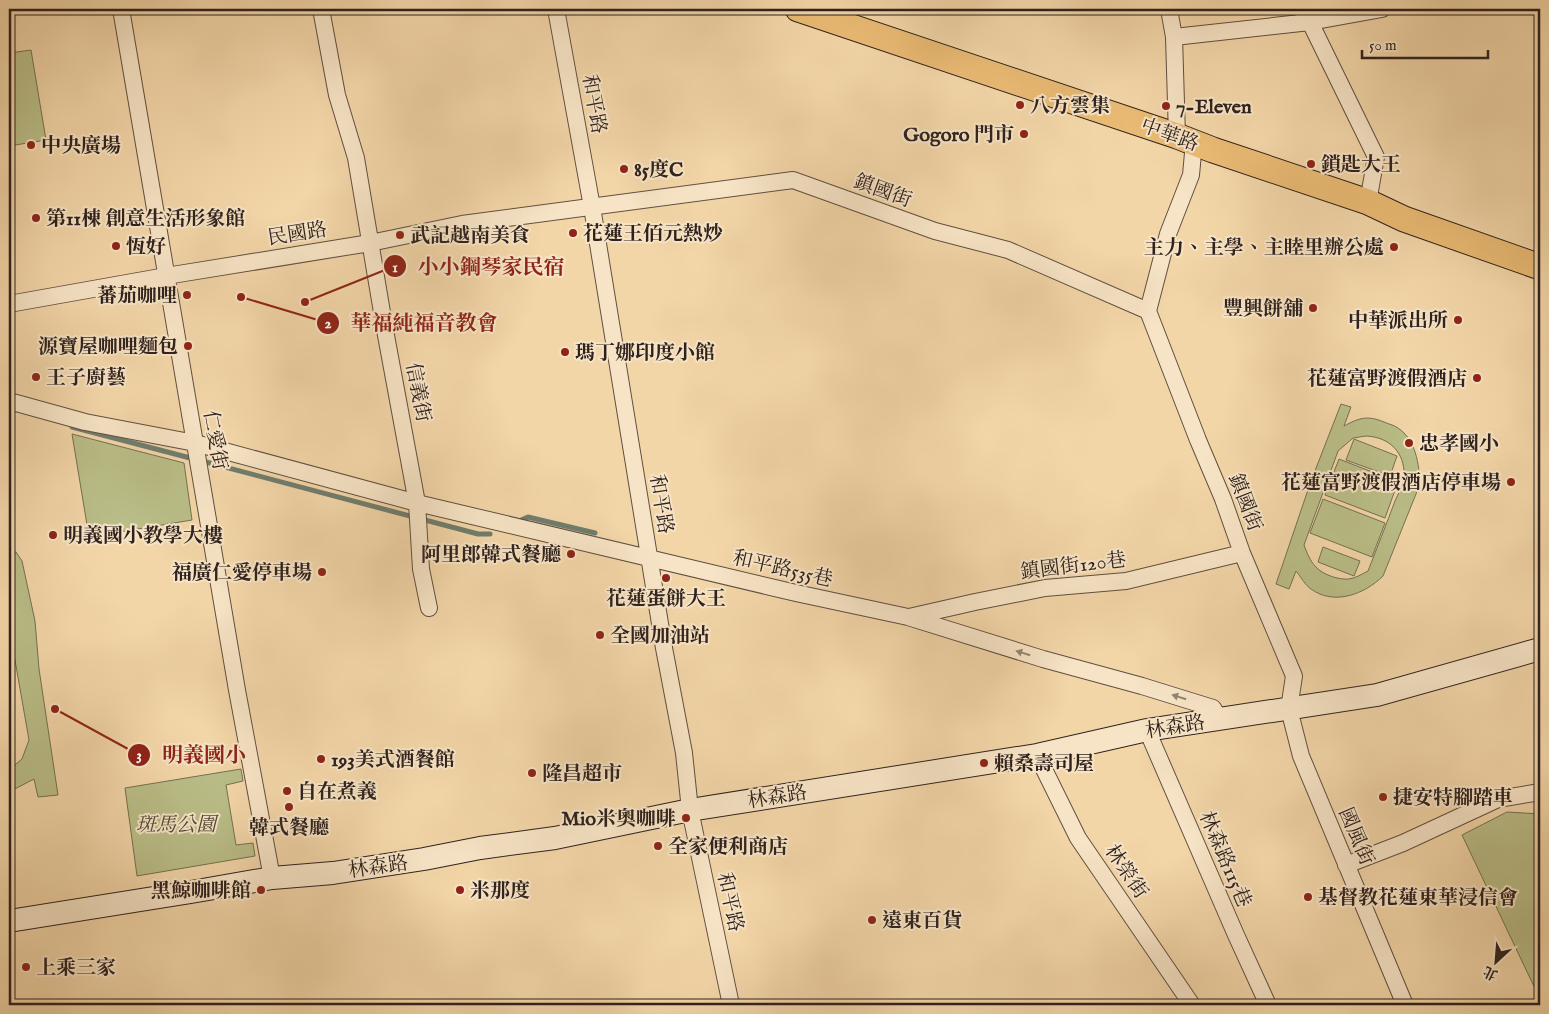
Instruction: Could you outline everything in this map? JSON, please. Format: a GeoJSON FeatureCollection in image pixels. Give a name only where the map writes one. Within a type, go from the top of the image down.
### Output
{"type":"FeatureCollection","features":[{"type":"Feature","properties":{"kind":"main road","name":"中華路"},"geometry":{"type":"LineString","coordinates":[[798,9],[1368,202],[1404,219],[1540,267]]}},
{"type":"Feature","properties":{"kind":"street","name":"仁愛街"},"geometry":{"type":"LineString","coordinates":[[120,9],[237,690],[272,878]]}},
{"type":"Feature","properties":{"kind":"street","name":"信義街"},"geometry":{"type":"LineString","coordinates":[[321,9],[337,96],[356,158],[418,514],[421,569],[429,608]]}},
{"type":"Feature","properties":{"kind":"street","name":"和平路"},"geometry":{"type":"LineString","coordinates":[[556,9],[592,207],[664,648],[684,753],[690,810],[731,1005]]}},
{"type":"Feature","properties":{"kind":"street"},"geometry":{"type":"LineString","coordinates":[[1148,311],[1168,234],[1191,175],[1169,9]]}},
{"type":"Feature","properties":{"kind":"street"},"geometry":{"type":"LineString","coordinates":[[1174,37],[1306,15],[1382,9]]}},
{"type":"Feature","properties":{"kind":"street"},"geometry":{"type":"LineString","coordinates":[[1306,15],[1376,157],[1368,202]]}},
{"type":"Feature","properties":{"kind":"street","name":"鎮國街"},"geometry":{"type":"LineString","coordinates":[[592,207],[793,180],[936,231],[1008,250],[1148,311],[1223,499],[1242,553],[1294,676],[1289,709]]}},
{"type":"Feature","properties":{"kind":"street","name":"民國路"},"geometry":{"type":"LineString","coordinates":[[9,304],[370,243],[462,224],[592,207]]}},
{"type":"Feature","properties":{"kind":"street","name":"和平路535巷"},"geometry":{"type":"LineString","coordinates":[[9,401],[197,455],[418,514],[649,557],[796,593],[908,617],[1043,660],[1142,686],[1213,708],[1220,719]]}},
{"type":"Feature","properties":{"kind":"street","name":"鎮國街120巷"},"geometry":{"type":"LineString","coordinates":[[908,617],[1045,588],[1126,581],[1242,553]]}},
{"type":"Feature","properties":{"kind":"street","name":"林森路"},"geometry":{"type":"LineString","coordinates":[[9,921],[272,878],[334,873],[480,848],[555,838],[690,810],[1037,755],[1146,730],[1377,695],[1540,649]]}},
{"type":"Feature","properties":{"kind":"street","name":"國風街"},"geometry":{"type":"LineString","coordinates":[[1289,709],[1301,756],[1405,1005]]}},
{"type":"Feature","properties":{"kind":"street","name":"林森路115巷"},"geometry":{"type":"LineString","coordinates":[[1146,730],[1268,1005]]}},
{"type":"Feature","properties":{"kind":"street","name":"林榮街"},"geometry":{"type":"LineString","coordinates":[[1037,755],[1078,838],[1192,1005]]}},
{"type":"Feature","properties":{"kind":"street"},"geometry":{"type":"LineString","coordinates":[[1346,865],[1403,843],[1498,799],[1540,792]]}},
{"type":"Feature","properties":{"kind":"green space"},"geometry":{"type":"Polygon","coordinates":[[[31,50],[46,140],[9,146],[9,53],[31,50]]]}},
{"type":"Feature","properties":{"kind":"green space"},"geometry":{"type":"Polygon","coordinates":[[[1341,404],[1351,407],[1344,426],[1363,418],[1378,420],[1398,428],[1413,446],[1419,468],[1420,484],[1383,576],[1358,593],[1339,597],[1329,597],[1320,594],[1309,587],[1296,571],[1289,589],[1276,584],[1311,481],[1341,404]],[[1374,437],[1353,438],[1338,451],[1304,545],[1310,560],[1316,567],[1327,575],[1336,578],[1352,578],[1368,571],[1403,482],[1404,467],[1398,453],[1394,447],[1382,439],[1374,437]]]}},
{"type":"Feature","properties":{"kind":"green space"},"geometry":{"type":"Polygon","coordinates":[[[72,434],[184,463],[192,520],[89,537],[72,434]]]}},
{"type":"Feature","properties":{"kind":"green space"},"geometry":{"type":"Polygon","coordinates":[[[1354,439],[1397,456],[1390,476],[1346,460],[1354,439]]]}},
{"type":"Feature","properties":{"kind":"green space"},"geometry":{"type":"Polygon","coordinates":[[[1339,459],[1398,482],[1385,518],[1325,495],[1339,459]]]}},
{"type":"Feature","properties":{"kind":"green space"},"geometry":{"type":"Polygon","coordinates":[[[1323,499],[1385,523],[1372,557],[1310,533],[1323,499]]]}},
{"type":"Feature","properties":{"kind":"green space"},"geometry":{"type":"Polygon","coordinates":[[[1323,547],[1360,561],[1354,576],[1318,562],[1323,547]]]}},
{"type":"Feature","properties":{"kind":"green space"},"geometry":{"type":"Polygon","coordinates":[[[9,552],[16,552],[22,561],[35,621],[39,669],[58,795],[38,797],[34,779],[9,792],[9,770],[22,759],[29,740],[9,626],[9,552]]]}},
{"type":"Feature","properties":{"kind":"green space","name":"斑馬公園"},"geometry":{"type":"Polygon","coordinates":[[[241,769],[243,781],[226,785],[236,845],[253,843],[255,856],[137,876],[125,788],[241,769]]]}},
{"type":"Feature","properties":{"kind":"green space"},"geometry":{"type":"Polygon","coordinates":[[[1507,812],[1540,814],[1540,999],[1462,835],[1507,812]]]}},
{"type":"Feature","properties":{"kind":"waterway"},"geometry":{"type":"LineString","coordinates":[[72,427],[194,459]]}},
{"type":"Feature","properties":{"kind":"waterway"},"geometry":{"type":"LineString","coordinates":[[202,461],[478,534],[490,534]]}},
{"type":"Feature","properties":{"kind":"waterway"},"geometry":{"type":"LineString","coordinates":[[519,521],[528,517],[595,533]]}},
{"type":"Feature","properties":{"kind":"place","name":"八方雲集"},"geometry":{"type":"Point","coordinates":[1020,105]}},
{"type":"Feature","properties":{"kind":"place","name":"7-Eleven"},"geometry":{"type":"Point","coordinates":[1166,106]}},
{"type":"Feature","properties":{"kind":"place","name":"Gogoro 門市"},"geometry":{"type":"Point","coordinates":[1024,134]}},
{"type":"Feature","properties":{"kind":"place","name":"中央廣場"},"geometry":{"type":"Point","coordinates":[31,145]}},
{"type":"Feature","properties":{"kind":"place","name":"鎖匙大王"},"geometry":{"type":"Point","coordinates":[1311,164]}},
{"type":"Feature","properties":{"kind":"place","name":"85度C"},"geometry":{"type":"Point","coordinates":[624,169]}},
{"type":"Feature","properties":{"kind":"place","name":"第11棟 創意生活形象館"},"geometry":{"type":"Point","coordinates":[36,218]}},
{"type":"Feature","properties":{"kind":"place","name":"花蓮王佰元熱炒"},"geometry":{"type":"Point","coordinates":[573,233]}},
{"type":"Feature","properties":{"kind":"place","name":"武記越南美食"},"geometry":{"type":"Point","coordinates":[400,235]}},
{"type":"Feature","properties":{"kind":"place","name":"恆好"},"geometry":{"type":"Point","coordinates":[116,246]}},
{"type":"Feature","properties":{"kind":"place","name":"主力、主學、主睦里辦公處"},"geometry":{"type":"Point","coordinates":[1394,247]}},
{"type":"Feature","properties":{"kind":"place","name":"蕃茄咖哩"},"geometry":{"type":"Point","coordinates":[187,295]}},
{"type":"Feature","properties":{"kind":"place","name":"華福純福音教會"},"geometry":{"type":"Point","coordinates":[241,297]}},
{"type":"Feature","properties":{"kind":"place","name":"小小鋼琴家民宿"},"geometry":{"type":"Point","coordinates":[305,302]}},
{"type":"Feature","properties":{"kind":"place","name":"豐興餅舖"},"geometry":{"type":"Point","coordinates":[1313,308]}},
{"type":"Feature","properties":{"kind":"place","name":"中華派出所"},"geometry":{"type":"Point","coordinates":[1458,320]}},
{"type":"Feature","properties":{"kind":"place","name":"源寶屋咖哩麵包"},"geometry":{"type":"Point","coordinates":[188,346]}},
{"type":"Feature","properties":{"kind":"place","name":"瑪丁娜印度小館"},"geometry":{"type":"Point","coordinates":[565,352]}},
{"type":"Feature","properties":{"kind":"place","name":"王子廚藝"},"geometry":{"type":"Point","coordinates":[36,377]}},
{"type":"Feature","properties":{"kind":"place","name":"花蓮富野渡假酒店"},"geometry":{"type":"Point","coordinates":[1477,378]}},
{"type":"Feature","properties":{"kind":"place","name":"忠孝國小"},"geometry":{"type":"Point","coordinates":[1409,443]}},
{"type":"Feature","properties":{"kind":"place","name":"花蓮富野渡假酒店停車場"},"geometry":{"type":"Point","coordinates":[1511,482]}},
{"type":"Feature","properties":{"kind":"place","name":"明義國小教學大樓"},"geometry":{"type":"Point","coordinates":[53,535]}},
{"type":"Feature","properties":{"kind":"place","name":"阿里郎韓式餐廳"},"geometry":{"type":"Point","coordinates":[571,554]}},
{"type":"Feature","properties":{"kind":"place","name":"福廣仁愛停車場"},"geometry":{"type":"Point","coordinates":[322,572]}},
{"type":"Feature","properties":{"kind":"place","name":"花蓮蛋餅大王"},"geometry":{"type":"Point","coordinates":[666,578]}},
{"type":"Feature","properties":{"kind":"place","name":"全國加油站"},"geometry":{"type":"Point","coordinates":[600,635]}},
{"type":"Feature","properties":{"kind":"place","name":"明義國小"},"geometry":{"type":"Point","coordinates":[55,709]}},
{"type":"Feature","properties":{"kind":"place","name":"193美式酒餐館"},"geometry":{"type":"Point","coordinates":[321,759]}},
{"type":"Feature","properties":{"kind":"place","name":"賴桑壽司屋"},"geometry":{"type":"Point","coordinates":[984,763]}},
{"type":"Feature","properties":{"kind":"place","name":"隆昌超市"},"geometry":{"type":"Point","coordinates":[532,773]}},
{"type":"Feature","properties":{"kind":"place","name":"自在煮義"},"geometry":{"type":"Point","coordinates":[287,791]}},
{"type":"Feature","properties":{"kind":"place","name":"捷安特腳踏車"},"geometry":{"type":"Point","coordinates":[1383,797]}},
{"type":"Feature","properties":{"kind":"place","name":"韓式餐廳"},"geometry":{"type":"Point","coordinates":[289,807]}},
{"type":"Feature","properties":{"kind":"place","name":"Mio米奧咖啡"},"geometry":{"type":"Point","coordinates":[686,818]}},
{"type":"Feature","properties":{"kind":"place","name":"全家便利商店"},"geometry":{"type":"Point","coordinates":[658,846]}},
{"type":"Feature","properties":{"kind":"place","name":"黑鯨咖啡館"},"geometry":{"type":"Point","coordinates":[261,890]}},
{"type":"Feature","properties":{"kind":"place","name":"米那度"},"geometry":{"type":"Point","coordinates":[460,890]}},
{"type":"Feature","properties":{"kind":"place","name":"基督教花蓮東華浸信會"},"geometry":{"type":"Point","coordinates":[1308,897]}},
{"type":"Feature","properties":{"kind":"place","name":"遠東百貨"},"geometry":{"type":"Point","coordinates":[872,920]}},
{"type":"Feature","properties":{"kind":"place","name":"上乘三家"},"geometry":{"type":"Point","coordinates":[26,967]}}]}
